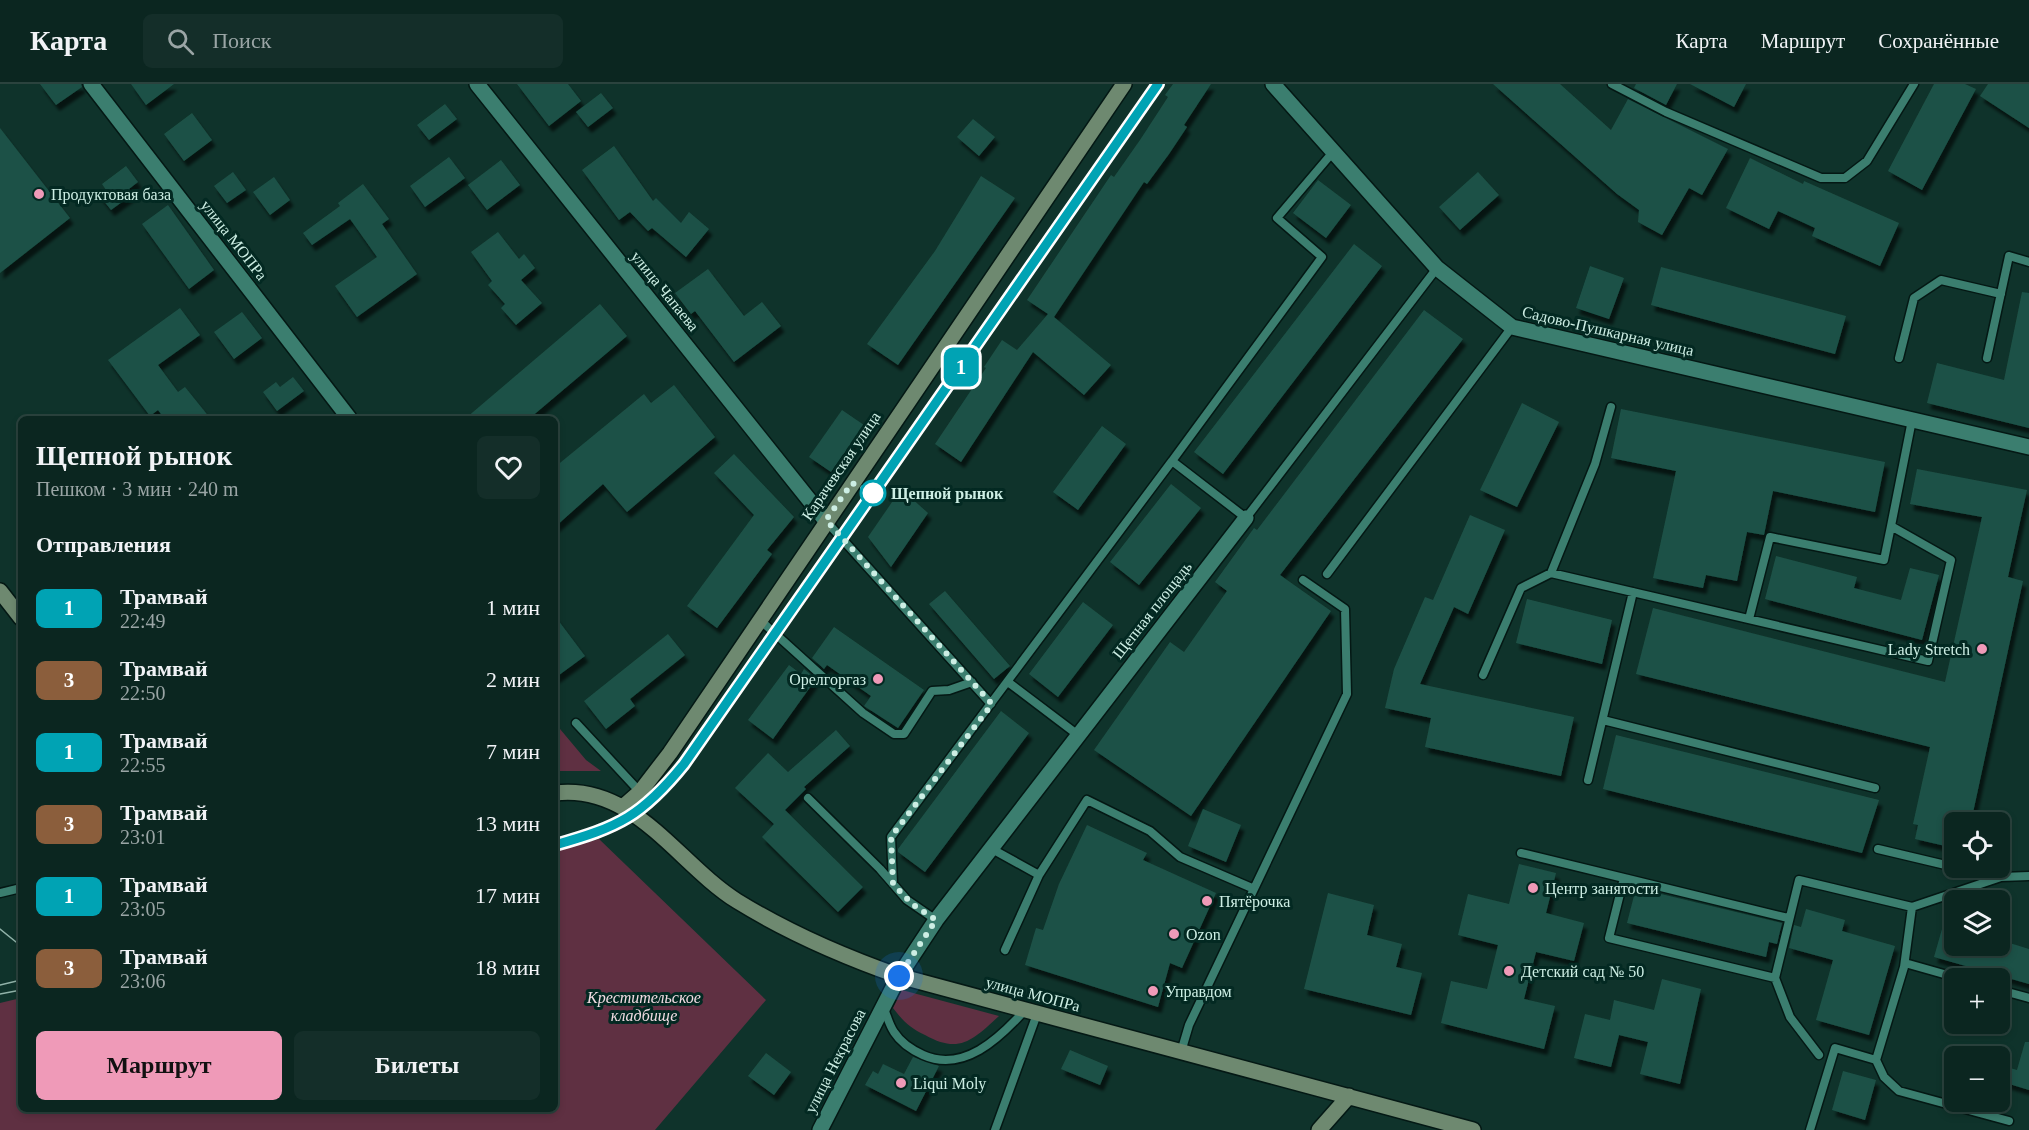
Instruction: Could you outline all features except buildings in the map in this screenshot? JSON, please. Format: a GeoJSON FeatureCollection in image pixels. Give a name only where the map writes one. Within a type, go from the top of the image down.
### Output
{"type":"FeatureCollection","features":[{"type":"Feature","properties":{"kind":"street","name":"улица МОПРа"},"geometry":{"type":"LineString","coordinates":[[91,84],[347,416]]}},
{"type":"Feature","properties":{"kind":"street","name":"улица Чапаева"},"geometry":{"type":"LineString","coordinates":[[477,84],[826,520]]}},
{"type":"Feature","properties":{"kind":"street","name":"Карачевская улица"},"geometry":{"type":"LineString","coordinates":[[624,806],[640,792],[670,753],[1124,84]]}},
{"type":"Feature","properties":{"kind":"street","name":"Садово-Пушкарная улица"},"geometry":{"type":"LineString","coordinates":[[1274,84],[1437,268],[1512,327],[2029,447]]}},
{"type":"Feature","properties":{"kind":"street","name":"Щепная площадь"},"geometry":{"type":"LineString","coordinates":[[899,976],[936,920],[1246,518]]}},
{"type":"Feature","properties":{"kind":"street"},"geometry":{"type":"LineString","coordinates":[[0,591],[18,614]]}},
{"type":"Feature","properties":{"kind":"street"},"geometry":{"type":"LineString","coordinates":[[558,793],[599,796],[624,806]]}},
{"type":"Feature","properties":{"kind":"street","name":"улица МОПРа"},"geometry":{"type":"LineString","coordinates":[[624,806],[734,899],[784,930],[839,955],[899,976],[1473,1130]]}},
{"type":"Feature","properties":{"kind":"street","name":"улица Некрасова"},"geometry":{"type":"LineString","coordinates":[[820,1130],[899,976]]}},
{"type":"Feature","properties":{"kind":"street"},"geometry":{"type":"LineString","coordinates":[[1319,1130],[1349,1096]]}},
{"type":"Feature","properties":{"kind":"lane"},"geometry":{"type":"LineString","coordinates":[[1612,84],[1666,112],[1821,178],[1845,178],[1867,161],[1914,84]]}},
{"type":"Feature","properties":{"kind":"lane"},"geometry":{"type":"LineString","coordinates":[[893,884],[891,837],[1322,257],[1277,218],[1334,152]]}},
{"type":"Feature","properties":{"kind":"lane"},"geometry":{"type":"LineString","coordinates":[[1987,358],[2009,256],[2029,262]]}},
{"type":"Feature","properties":{"kind":"lane","name":"Щепная площадь"},"geometry":{"type":"LineString","coordinates":[[1246,518],[1437,268]]}},
{"type":"Feature","properties":{"kind":"lane"},"geometry":{"type":"LineString","coordinates":[[1899,358],[1914,298],[1941,280],[2001,294]]}},
{"type":"Feature","properties":{"kind":"lane"},"geometry":{"type":"LineString","coordinates":[[1327,574],[1512,327]]}},
{"type":"Feature","properties":{"kind":"lane"},"geometry":{"type":"LineString","coordinates":[[1551,573],[1595,464],[1611,406]]}},
{"type":"Feature","properties":{"kind":"lane"},"geometry":{"type":"LineString","coordinates":[[1749,619],[1770,537],[1884,560],[1911,420]]}},
{"type":"Feature","properties":{"kind":"lane"},"geometry":{"type":"LineString","coordinates":[[1172,461],[1246,518]]}},
{"type":"Feature","properties":{"kind":"lane"},"geometry":{"type":"LineString","coordinates":[[826,520],[992,704]]}},
{"type":"Feature","properties":{"kind":"lane"},"geometry":{"type":"LineString","coordinates":[[1484,675],[1521,588],[1551,573],[1928,661],[1951,560],[1892,526]]}},
{"type":"Feature","properties":{"kind":"lane"},"geometry":{"type":"LineString","coordinates":[[1181,1052],[1189,1025],[1252,888],[1347,694],[1345,609],[1303,580]]}},
{"type":"Feature","properties":{"kind":"lane"},"geometry":{"type":"LineString","coordinates":[[1588,780],[1633,592]]}},
{"type":"Feature","properties":{"kind":"lane"},"geometry":{"type":"LineString","coordinates":[[760,620],[863,713],[894,734],[904,734],[932,692],[949,690],[972,682]]}},
{"type":"Feature","properties":{"kind":"lane"},"geometry":{"type":"LineString","coordinates":[[1008,682],[1078,735]]}},
{"type":"Feature","properties":{"kind":"lane"},"geometry":{"type":"LineString","coordinates":[[1603,720],[1875,788]]}},
{"type":"Feature","properties":{"kind":"lane"},"geometry":{"type":"LineString","coordinates":[[576,723],[640,792]]}},
{"type":"Feature","properties":{"kind":"lane"},"geometry":{"type":"LineString","coordinates":[[808,798],[912,904],[936,920]]}},
{"type":"Feature","properties":{"kind":"lane"},"geometry":{"type":"LineString","coordinates":[[1005,950],[1039,875],[1087,800],[1150,831],[1180,857],[1252,888]]}},
{"type":"Feature","properties":{"kind":"lane"},"geometry":{"type":"LineString","coordinates":[[992,849],[1039,875]]}},
{"type":"Feature","properties":{"kind":"lane"},"geometry":{"type":"LineString","coordinates":[[1878,849],[1944,864]]}},
{"type":"Feature","properties":{"kind":"lane"},"geometry":{"type":"LineString","coordinates":[[1521,852],[1788,918]]}},
{"type":"Feature","properties":{"kind":"lane"},"geometry":{"type":"LineString","coordinates":[[2010,877],[2029,876]]}},
{"type":"Feature","properties":{"kind":"lane"},"geometry":{"type":"LineString","coordinates":[[1624,878],[1609,938],[1775,978]]}},
{"type":"Feature","properties":{"kind":"lane"},"geometry":{"type":"LineString","coordinates":[[1818,1055],[1790,1017],[1775,978],[1799,880],[1912,907],[1998,878]]}},
{"type":"Feature","properties":{"kind":"lane"},"geometry":{"type":"LineString","coordinates":[[0,893],[18,889]]}},
{"type":"Feature","properties":{"kind":"lane"},"geometry":{"type":"LineString","coordinates":[[1912,907],[1905,963],[1876,1060],[1884,1077],[1899,1091],[2009,1121]]}},
{"type":"Feature","properties":{"kind":"lane"},"geometry":{"type":"LineString","coordinates":[[1905,963],[1944,974]]}},
{"type":"Feature","properties":{"kind":"lane"},"geometry":{"type":"LineString","coordinates":[[2010,993],[2029,998]]}},
{"type":"Feature","properties":{"kind":"lane"},"geometry":{"type":"LineString","coordinates":[[883,1006],[894,1032],[910,1049],[937,1061],[955,1061],[980,1051],[1031,1012]]}},
{"type":"Feature","properties":{"kind":"lane"},"geometry":{"type":"LineString","coordinates":[[995,1130],[1031,1012]]}},
{"type":"Feature","properties":{"kind":"lane"},"geometry":{"type":"LineString","coordinates":[[1810,1130],[1835,1048],[1876,1060]]}},
{"type":"Feature","properties":{"kind":"green space"},"geometry":{"type":"Polygon","coordinates":[[[558,727],[586,760],[601,771],[558,771],[558,727]]]}},
{"type":"Feature","properties":{"kind":"green space","name":"Крестительское кладбище"},"geometry":{"type":"Polygon","coordinates":[[[599,839],[766,1000],[655,1130],[0,1130],[0,1003],[18,999],[18,1112],[558,1112],[558,850],[599,839]]]}},
{"type":"Feature","properties":{"kind":"green space"},"geometry":{"type":"Polygon","coordinates":[[[902,990],[999,1016],[973,1038],[965,1042],[947,1044],[915,1030],[897,1013],[893,1008],[902,990]]]}},
{"type":"Feature","properties":{"kind":"tram line"},"geometry":{"type":"LineString","coordinates":[[558,844],[596,832],[627,818],[655,796],[684,764],[1158,84]]}},
{"type":"Feature","properties":{"kind":"tram line","name":"1"},"geometry":{"type":"LineString","coordinates":[[558,844],[595,833],[636,814],[662,791],[684,764],[1158,84]]}},
{"type":"Feature","properties":{"kind":"tram line"},"geometry":{"type":"LineString","coordinates":[[0,929],[18,944]]}},
{"type":"Feature","properties":{"kind":"tram line"},"geometry":{"type":"LineString","coordinates":[[0,985],[18,981]]}},
{"type":"Feature","properties":{"kind":"tram line"},"geometry":{"type":"LineString","coordinates":[[0,994],[18,991]]}},
{"type":"Feature","properties":{"kind":"place","name":"Продуктовая база"},"geometry":{"type":"Point","coordinates":[39,194]}},
{"type":"Feature","properties":{"kind":"place","name":"Щепной рынок"},"geometry":{"type":"Point","coordinates":[873,493]}},
{"type":"Feature","properties":{"kind":"place","name":"Lady Stretch"},"geometry":{"type":"Point","coordinates":[1982,649]}},
{"type":"Feature","properties":{"kind":"place","name":"Орелгоргаз"},"geometry":{"type":"Point","coordinates":[878,679]}},
{"type":"Feature","properties":{"kind":"place","name":"Центр занятости"},"geometry":{"type":"Point","coordinates":[1533,888]}},
{"type":"Feature","properties":{"kind":"place","name":"Пятёрочка"},"geometry":{"type":"Point","coordinates":[1207,901]}},
{"type":"Feature","properties":{"kind":"place","name":"Ozon"},"geometry":{"type":"Point","coordinates":[1174,934]}},
{"type":"Feature","properties":{"kind":"place","name":"Детский сад № 50"},"geometry":{"type":"Point","coordinates":[1509,971]}},
{"type":"Feature","properties":{"kind":"place","name":"Управдом"},"geometry":{"type":"Point","coordinates":[1153,991]}},
{"type":"Feature","properties":{"kind":"place","name":"Liqui Moly"},"geometry":{"type":"Point","coordinates":[901,1083]}},
{"type":"Feature","properties":{"kind":"route"},"geometry":{"type":"LineString","coordinates":[[873,493],[852,483],[826,520],[992,704],[891,837],[893,884],[907,900],[936,920],[899,976]]}}]}
